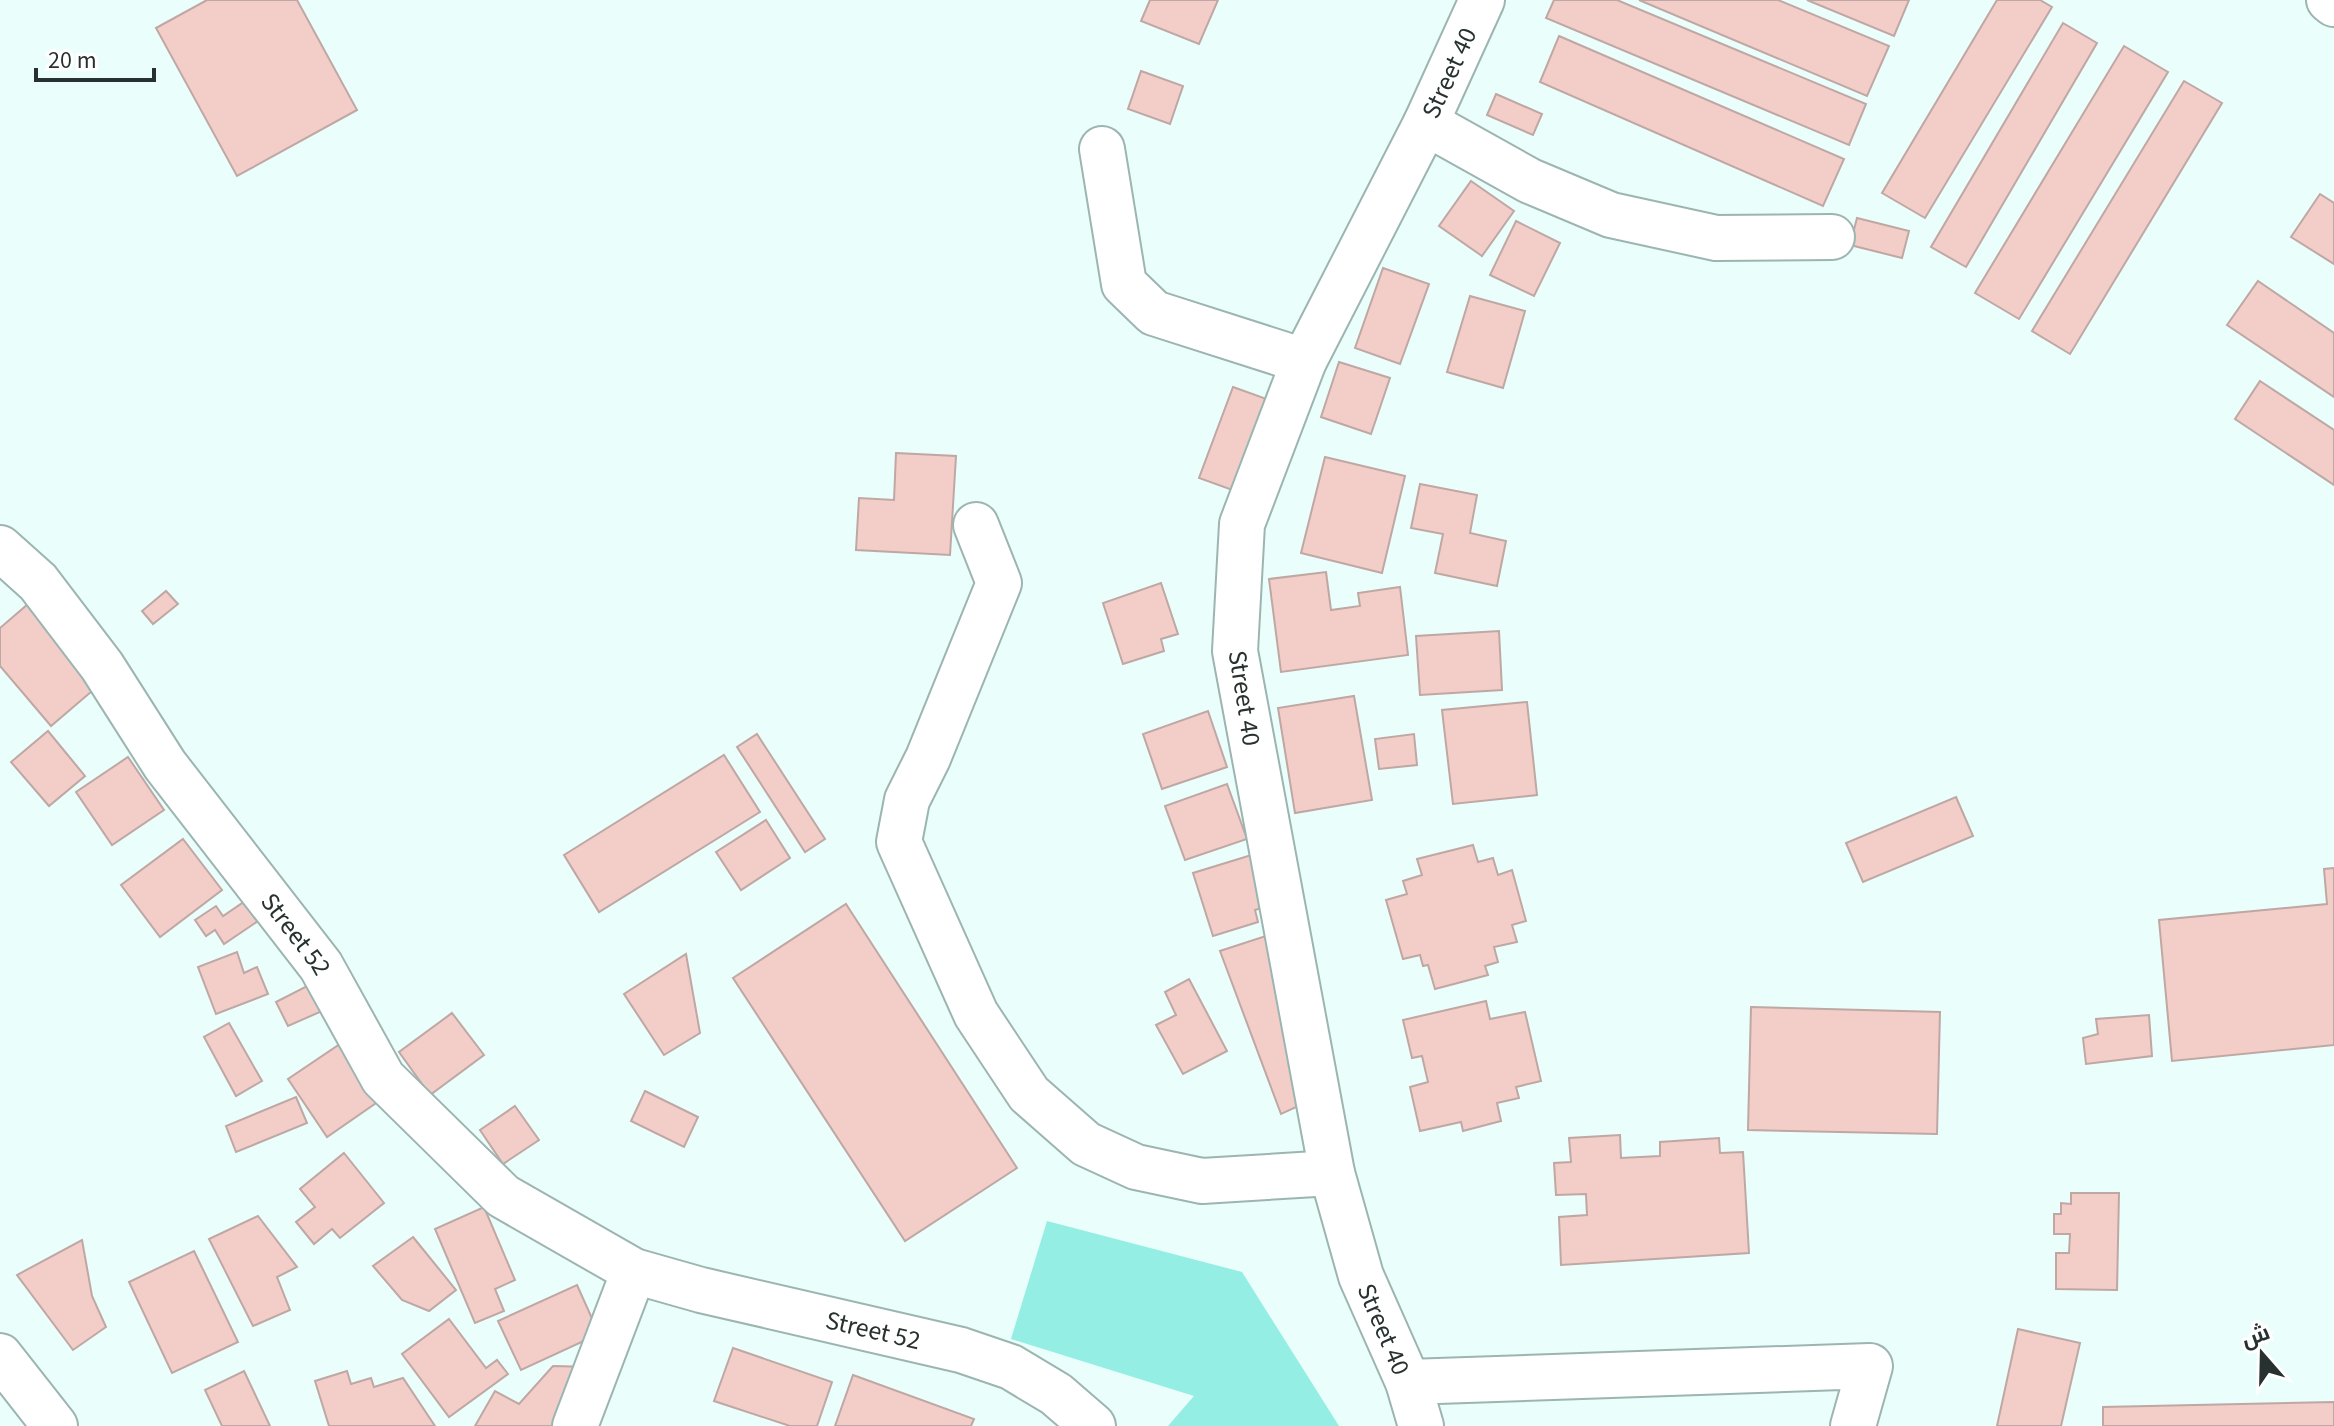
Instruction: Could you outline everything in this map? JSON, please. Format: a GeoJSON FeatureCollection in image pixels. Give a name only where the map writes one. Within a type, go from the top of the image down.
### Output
{"type":"FeatureCollection","features":[{"type":"Feature","properties":{"kind":"street","name":"Street 40"},"geometry":{"type":"LineString","coordinates":[[1421,1426],[1408,1382],[1361,1276],[1332,1173],[1235,651],[1242,524],[1304,361],[1426,123],[1482,0]]}},
{"type":"Feature","properties":{"kind":"street"},"geometry":{"type":"LineString","coordinates":[[2329,0],[2334,4]]}},
{"type":"Feature","properties":{"kind":"street"},"geometry":{"type":"LineString","coordinates":[[1426,123],[1530,181],[1611,215],[1716,238],[1832,237]]}},
{"type":"Feature","properties":{"kind":"street"},"geometry":{"type":"LineString","coordinates":[[1102,149],[1124,284],[1154,313],[1304,361]]}},
{"type":"Feature","properties":{"kind":"street"},"geometry":{"type":"LineString","coordinates":[[976,525],[999,583],[934,744],[907,800],[899,842],[976,1014],[1029,1094],[1086,1144],[1136,1167],[1202,1181],[1332,1173]]}},
{"type":"Feature","properties":{"kind":"street","name":"Street 52"},"geometry":{"type":"LineString","coordinates":[[0,548],[38,582],[75,630],[102,666],[165,765],[321,966],[383,1078],[503,1196],[634,1271],[701,1290],[961,1350],[1011,1367],[1056,1394],[1093,1426]]}},
{"type":"Feature","properties":{"kind":"street"},"geometry":{"type":"LineString","coordinates":[[575,1426],[634,1271]]}},
{"type":"Feature","properties":{"kind":"street"},"geometry":{"type":"LineString","coordinates":[[0,1356],[55,1426]]}},
{"type":"Feature","properties":{"kind":"street"},"geometry":{"type":"LineString","coordinates":[[1408,1382],[1870,1366],[1853,1426]]}},
{"type":"Feature","properties":{"kind":"shaded area"},"geometry":{"type":"Polygon","coordinates":[[[1047,1221],[1242,1272],[1339,1426],[1168,1426],[1194,1396],[1011,1339],[1047,1221]]]}},
{"type":"Feature","properties":{"kind":"building"},"geometry":{"type":"Polygon","coordinates":[[[207,0],[297,0],[357,110],[237,176],[156,28],[207,0]]]}},
{"type":"Feature","properties":{"kind":"building"},"geometry":{"type":"Polygon","coordinates":[[[1150,0],[1218,0],[1199,44],[1141,21],[1150,0]]]}},
{"type":"Feature","properties":{"kind":"building"},"geometry":{"type":"Polygon","coordinates":[[[1554,0],[1617,0],[1866,104],[1849,145],[1546,18],[1554,0]]]}},
{"type":"Feature","properties":{"kind":"building"},"geometry":{"type":"Polygon","coordinates":[[[1639,0],[1778,0],[1889,46],[1867,96],[1639,0]]]}},
{"type":"Feature","properties":{"kind":"building"},"geometry":{"type":"Polygon","coordinates":[[[1807,0],[1909,0],[1894,36],[1807,0]]]}},
{"type":"Feature","properties":{"kind":"building"},"geometry":{"type":"Polygon","coordinates":[[[1997,0],[2040,0],[2052,7],[1925,218],[1882,193],[1997,0]]]}},
{"type":"Feature","properties":{"kind":"building"},"geometry":{"type":"Polygon","coordinates":[[[2063,23],[2097,43],[1966,267],[1931,247],[2063,23]]]}},
{"type":"Feature","properties":{"kind":"building"},"geometry":{"type":"Polygon","coordinates":[[[1559,36],[1844,159],[1823,206],[1540,82],[1559,36]]]}},
{"type":"Feature","properties":{"kind":"building"},"geometry":{"type":"Polygon","coordinates":[[[2124,46],[2168,72],[2019,319],[1975,293],[2124,46]]]}},
{"type":"Feature","properties":{"kind":"building"},"geometry":{"type":"Polygon","coordinates":[[[1141,71],[1183,86],[1170,124],[1128,109],[1141,71]]]}},
{"type":"Feature","properties":{"kind":"building"},"geometry":{"type":"Polygon","coordinates":[[[2184,81],[2222,103],[2070,354],[2032,331],[2184,81]]]}},
{"type":"Feature","properties":{"kind":"building"},"geometry":{"type":"Polygon","coordinates":[[[1496,94],[1542,114],[1533,135],[1487,115],[1496,94]]]}},
{"type":"Feature","properties":{"kind":"building"},"geometry":{"type":"Polygon","coordinates":[[[1471,181],[1514,211],[1482,256],[1439,226],[1471,181]]]}},
{"type":"Feature","properties":{"kind":"building"},"geometry":{"type":"Polygon","coordinates":[[[2320,194],[2334,203],[2334,264],[2291,237],[2320,194]]]}},
{"type":"Feature","properties":{"kind":"building"},"geometry":{"type":"Polygon","coordinates":[[[1857,218],[1909,231],[1902,258],[1850,245],[1857,218]]]}},
{"type":"Feature","properties":{"kind":"building"},"geometry":{"type":"Polygon","coordinates":[[[1516,221],[1560,243],[1534,296],[1490,275],[1516,221]]]}},
{"type":"Feature","properties":{"kind":"building"},"geometry":{"type":"Polygon","coordinates":[[[1383,268],[1429,284],[1400,364],[1355,348],[1383,268]]]}},
{"type":"Feature","properties":{"kind":"building"},"geometry":{"type":"Polygon","coordinates":[[[2258,281],[2334,333],[2334,397],[2227,325],[2258,281]]]}},
{"type":"Feature","properties":{"kind":"building"},"geometry":{"type":"Polygon","coordinates":[[[1470,296],[1525,311],[1503,388],[1447,372],[1470,296]]]}},
{"type":"Feature","properties":{"kind":"building"},"geometry":{"type":"Polygon","coordinates":[[[1339,362],[1390,378],[1371,434],[1321,417],[1339,362]]]}},
{"type":"Feature","properties":{"kind":"building"},"geometry":{"type":"Polygon","coordinates":[[[2260,381],[2334,430],[2334,485],[2235,419],[2260,381]]]}},
{"type":"Feature","properties":{"kind":"building"},"geometry":{"type":"Polygon","coordinates":[[[1233,387],[1283,405],[1249,496],[1199,478],[1233,387]]]}},
{"type":"Feature","properties":{"kind":"building"},"geometry":{"type":"Polygon","coordinates":[[[896,453],[956,456],[950,555],[856,550],[859,498],[894,500],[896,453]]]}},
{"type":"Feature","properties":{"kind":"building"},"geometry":{"type":"Polygon","coordinates":[[[1325,457],[1405,476],[1382,573],[1301,553],[1325,457]]]}},
{"type":"Feature","properties":{"kind":"building"},"geometry":{"type":"Polygon","coordinates":[[[1420,484],[1477,495],[1470,533],[1506,541],[1497,586],[1435,573],[1443,534],[1411,528],[1420,484]]]}},
{"type":"Feature","properties":{"kind":"building"},"geometry":{"type":"Polygon","coordinates":[[[1326,572],[1331,610],[1360,606],[1358,593],[1400,587],[1408,655],[1281,672],[1269,579],[1326,572]]]}},
{"type":"Feature","properties":{"kind":"building"},"geometry":{"type":"Polygon","coordinates":[[[1161,583],[1178,634],[1161,639],[1164,651],[1123,664],[1103,603],[1161,583]]]}},
{"type":"Feature","properties":{"kind":"building"},"geometry":{"type":"Polygon","coordinates":[[[166,591],[178,604],[153,624],[142,611],[166,591]]]}},
{"type":"Feature","properties":{"kind":"building"},"geometry":{"type":"Polygon","coordinates":[[[35,598],[105,680],[51,726],[0,666],[0,628],[35,598]]]}},
{"type":"Feature","properties":{"kind":"building"},"geometry":{"type":"Polygon","coordinates":[[[1499,631],[1502,690],[1420,695],[1416,636],[1499,631]]]}},
{"type":"Feature","properties":{"kind":"building"},"geometry":{"type":"Polygon","coordinates":[[[1354,696],[1372,800],[1295,813],[1278,708],[1354,696]]]}},
{"type":"Feature","properties":{"kind":"building"},"geometry":{"type":"Polygon","coordinates":[[[1527,702],[1537,795],[1453,804],[1442,710],[1527,702]]]}},
{"type":"Feature","properties":{"kind":"building"},"geometry":{"type":"Polygon","coordinates":[[[1208,711],[1227,767],[1162,789],[1143,734],[1208,711]]]}},
{"type":"Feature","properties":{"kind":"building"},"geometry":{"type":"Polygon","coordinates":[[[48,731],[85,776],[49,806],[11,762],[48,731]]]}},
{"type":"Feature","properties":{"kind":"building"},"geometry":{"type":"Polygon","coordinates":[[[757,734],[825,839],[805,852],[737,747],[757,734]]]}},
{"type":"Feature","properties":{"kind":"building"},"geometry":{"type":"Polygon","coordinates":[[[1414,734],[1417,765],[1379,769],[1375,739],[1414,734]]]}},
{"type":"Feature","properties":{"kind":"building"},"geometry":{"type":"Polygon","coordinates":[[[724,755],[760,812],[599,912],[564,855],[724,755]]]}},
{"type":"Feature","properties":{"kind":"building"},"geometry":{"type":"Polygon","coordinates":[[[128,757],[164,810],[112,845],[76,792],[128,757]]]}},
{"type":"Feature","properties":{"kind":"building"},"geometry":{"type":"Polygon","coordinates":[[[1227,784],[1247,839],[1185,860],[1165,806],[1227,784]]]}},
{"type":"Feature","properties":{"kind":"building"},"geometry":{"type":"Polygon","coordinates":[[[1956,797],[1973,836],[1863,882],[1846,843],[1956,797]]]}},
{"type":"Feature","properties":{"kind":"building"},"geometry":{"type":"Polygon","coordinates":[[[766,820],[790,858],[741,890],[716,852],[766,820]]]}},
{"type":"Feature","properties":{"kind":"building"},"geometry":{"type":"Polygon","coordinates":[[[183,839],[222,890],[160,937],[121,885],[183,839]]]}},
{"type":"Feature","properties":{"kind":"building"},"geometry":{"type":"Polygon","coordinates":[[[1473,845],[1478,862],[1493,858],[1498,875],[1512,870],[1526,921],[1512,925],[1517,942],[1494,947],[1498,962],[1485,966],[1488,975],[1435,989],[1428,965],[1423,966],[1420,955],[1403,959],[1386,900],[1407,894],[1403,881],[1422,875],[1417,859],[1473,845]]]}},
{"type":"Feature","properties":{"kind":"building"},"geometry":{"type":"Polygon","coordinates":[[[1258,853],[1274,904],[1255,910],[1258,922],[1213,936],[1193,873],[1258,853]]]}},
{"type":"Feature","properties":{"kind":"building"},"geometry":{"type":"Polygon","coordinates":[[[2334,868],[2334,1045],[2172,1061],[2159,920],[2327,904],[2324,869],[2334,868]]]}},
{"type":"Feature","properties":{"kind":"building"},"geometry":{"type":"Polygon","coordinates":[[[254,895],[267,915],[224,944],[215,930],[206,936],[195,920],[216,906],[223,916],[254,895]]]}},
{"type":"Feature","properties":{"kind":"building"},"geometry":{"type":"Polygon","coordinates":[[[846,904],[1017,1168],[905,1241],[733,978],[846,904]]]}},
{"type":"Feature","properties":{"kind":"building"},"geometry":{"type":"Polygon","coordinates":[[[1278,932],[1303,1104],[1281,1114],[1220,951],[1278,932]]]}},
{"type":"Feature","properties":{"kind":"building"},"geometry":{"type":"Polygon","coordinates":[[[237,952],[244,973],[257,967],[268,994],[216,1014],[198,967],[237,952]]]}},
{"type":"Feature","properties":{"kind":"building"},"geometry":{"type":"Polygon","coordinates":[[[686,954],[700,1033],[664,1055],[624,994],[686,954]]]}},
{"type":"Feature","properties":{"kind":"building"},"geometry":{"type":"Polygon","coordinates":[[[1189,979],[1227,1051],[1183,1074],[1156,1025],[1176,1015],[1165,992],[1189,979]]]}},
{"type":"Feature","properties":{"kind":"building"},"geometry":{"type":"Polygon","coordinates":[[[309,985],[322,1011],[288,1026],[276,1002],[309,985]]]}},
{"type":"Feature","properties":{"kind":"building"},"geometry":{"type":"Polygon","coordinates":[[[1486,1001],[1490,1019],[1525,1012],[1541,1081],[1516,1087],[1519,1098],[1497,1103],[1501,1121],[1463,1131],[1461,1122],[1420,1131],[1410,1087],[1428,1082],[1422,1056],[1412,1058],[1403,1020],[1486,1001]]]}},
{"type":"Feature","properties":{"kind":"building"},"geometry":{"type":"Polygon","coordinates":[[[1751,1007],[1940,1012],[1937,1134],[1748,1130],[1751,1007]]]}},
{"type":"Feature","properties":{"kind":"building"},"geometry":{"type":"Polygon","coordinates":[[[452,1013],[484,1055],[430,1095],[399,1052],[452,1013]]]}},
{"type":"Feature","properties":{"kind":"building"},"geometry":{"type":"Polygon","coordinates":[[[2149,1015],[2152,1056],[2086,1064],[2083,1038],[2098,1034],[2096,1019],[2149,1015]]]}},
{"type":"Feature","properties":{"kind":"building"},"geometry":{"type":"Polygon","coordinates":[[[229,1023],[262,1081],[236,1096],[204,1037],[229,1023]]]}},
{"type":"Feature","properties":{"kind":"building"},"geometry":{"type":"Polygon","coordinates":[[[340,1044],[379,1101],[327,1137],[288,1079],[340,1044]]]}},
{"type":"Feature","properties":{"kind":"building"},"geometry":{"type":"Polygon","coordinates":[[[645,1091],[698,1117],[684,1147],[631,1121],[645,1091]]]}},
{"type":"Feature","properties":{"kind":"building"},"geometry":{"type":"Polygon","coordinates":[[[296,1097],[307,1123],[236,1152],[226,1126],[296,1097]]]}},
{"type":"Feature","properties":{"kind":"building"},"geometry":{"type":"Polygon","coordinates":[[[515,1106],[539,1140],[503,1164],[480,1130],[515,1106]]]}},
{"type":"Feature","properties":{"kind":"building"},"geometry":{"type":"Polygon","coordinates":[[[1620,1135],[1621,1158],[1660,1156],[1660,1142],[1719,1138],[1720,1153],[1743,1152],[1749,1253],[1561,1265],[1559,1217],[1587,1215],[1586,1194],[1556,1195],[1554,1163],[1571,1162],[1569,1138],[1620,1135]]]}},
{"type":"Feature","properties":{"kind":"building"},"geometry":{"type":"Polygon","coordinates":[[[344,1153],[384,1203],[340,1238],[332,1229],[314,1244],[296,1222],[315,1207],[300,1189],[344,1153]]]}},
{"type":"Feature","properties":{"kind":"building"},"geometry":{"type":"Polygon","coordinates":[[[2071,1193],[2119,1193],[2117,1290],[2056,1289],[2056,1253],[2069,1253],[2070,1234],[2054,1234],[2054,1214],[2061,1214],[2061,1203],[2071,1204],[2071,1193]]]}},
{"type":"Feature","properties":{"kind":"building"},"geometry":{"type":"Polygon","coordinates":[[[484,1207],[515,1280],[495,1289],[504,1311],[475,1323],[435,1229],[484,1207]]]}},
{"type":"Feature","properties":{"kind":"building"},"geometry":{"type":"Polygon","coordinates":[[[258,1216],[297,1267],[277,1277],[290,1310],[253,1326],[209,1239],[258,1216]]]}},
{"type":"Feature","properties":{"kind":"building"},"geometry":{"type":"Polygon","coordinates":[[[413,1237],[456,1290],[429,1311],[402,1300],[373,1266],[413,1237]]]}},
{"type":"Feature","properties":{"kind":"building"},"geometry":{"type":"Polygon","coordinates":[[[82,1240],[92,1296],[106,1327],[73,1350],[17,1275],[82,1240]]]}},
{"type":"Feature","properties":{"kind":"building"},"geometry":{"type":"Polygon","coordinates":[[[194,1251],[238,1342],[172,1373],[129,1282],[194,1251]]]}},
{"type":"Feature","properties":{"kind":"building"},"geometry":{"type":"Polygon","coordinates":[[[577,1285],[599,1334],[521,1370],[498,1321],[577,1285]]]}},
{"type":"Feature","properties":{"kind":"building"},"geometry":{"type":"Polygon","coordinates":[[[449,1319],[486,1368],[497,1360],[508,1374],[449,1417],[402,1354],[449,1319]]]}},
{"type":"Feature","properties":{"kind":"building"},"geometry":{"type":"Polygon","coordinates":[[[2018,1329],[2080,1343],[2061,1426],[1997,1426],[2018,1329]]]}},
{"type":"Feature","properties":{"kind":"building"},"geometry":{"type":"Polygon","coordinates":[[[733,1348],[832,1382],[817,1426],[790,1426],[714,1401],[733,1348]]]}},
{"type":"Feature","properties":{"kind":"building"},"geometry":{"type":"Polygon","coordinates":[[[553,1366],[592,1367],[573,1426],[475,1426],[495,1391],[519,1404],[553,1366]]]}},
{"type":"Feature","properties":{"kind":"building"},"geometry":{"type":"Polygon","coordinates":[[[244,1371],[270,1426],[222,1426],[205,1390],[244,1371]]]}},
{"type":"Feature","properties":{"kind":"building"},"geometry":{"type":"Polygon","coordinates":[[[347,1371],[351,1384],[371,1378],[374,1387],[403,1378],[435,1426],[329,1426],[315,1381],[347,1371]]]}},
{"type":"Feature","properties":{"kind":"building"},"geometry":{"type":"Polygon","coordinates":[[[853,1375],[974,1419],[971,1426],[835,1426],[853,1375]]]}},
{"type":"Feature","properties":{"kind":"building"},"geometry":{"type":"Polygon","coordinates":[[[2334,1402],[2334,1426],[2103,1426],[2103,1407],[2334,1402]]]}}]}
